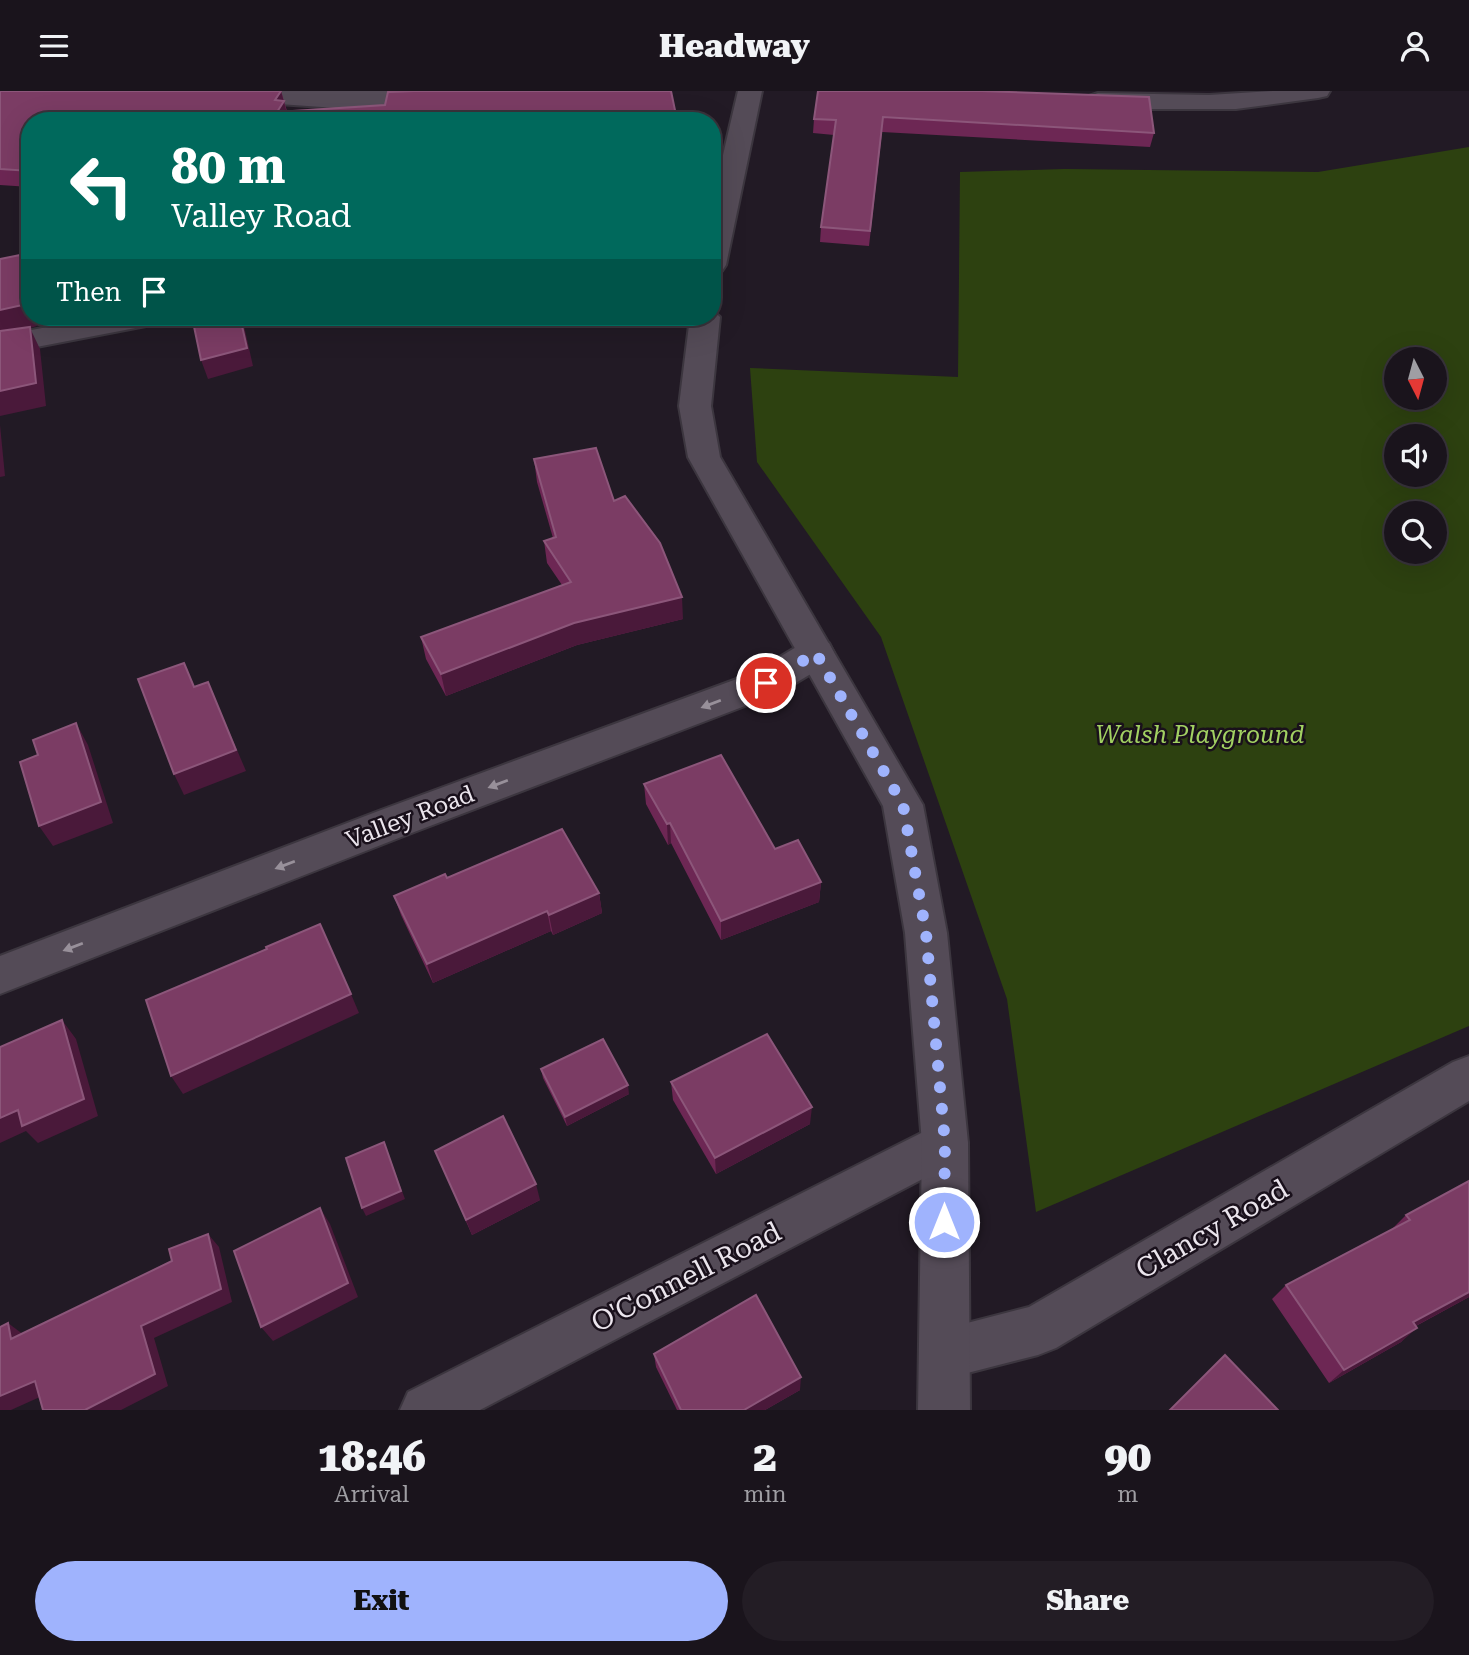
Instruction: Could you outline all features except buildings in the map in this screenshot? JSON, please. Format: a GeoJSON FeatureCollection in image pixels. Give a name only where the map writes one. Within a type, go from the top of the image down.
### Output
{"type":"FeatureCollection","features":[{"type":"Feature","properties":{"kind":"street"},"geometry":{"type":"LineString","coordinates":[[192,91],[460,97]]}},
{"type":"Feature","properties":{"kind":"street"},"geometry":{"type":"LineString","coordinates":[[721,223],[750,91]]}},
{"type":"Feature","properties":{"kind":"street"},"geometry":{"type":"LineString","coordinates":[[1076,100],[1186,97],[1275,100],[1318,91]]}},
{"type":"Feature","properties":{"kind":"street"},"geometry":{"type":"LineString","coordinates":[[0,345],[99,326]]}},
{"type":"Feature","properties":{"kind":"street"},"geometry":{"type":"LineString","coordinates":[[704,326],[695,406],[704,457],[903,805],[926,933],[945,1143],[944,1410]]}},
{"type":"Feature","properties":{"kind":"street","name":"Valley Road"},"geometry":{"type":"LineString","coordinates":[[0,975],[395,822],[766,683],[816,653]]}},
{"type":"Feature","properties":{"kind":"street","name":"Clancy Road"},"geometry":{"type":"LineString","coordinates":[[944,1354],[1038,1330],[1469,1077]]}},
{"type":"Feature","properties":{"kind":"street","name":"O'Connell Road"},"geometry":{"type":"LineString","coordinates":[[426,1410],[945,1143]]}},
{"type":"Feature","properties":{"kind":"green space","name":"Walsh Playground"},"geometry":{"type":"Polygon","coordinates":[[[1469,147],[1469,1026],[1036,1212],[1007,999],[881,637],[757,462],[750,368],[958,377],[960,172],[1065,169],[1318,172],[1469,147]]]}},
{"type":"Feature","properties":{"kind":"route"},"geometry":{"type":"LineString","coordinates":[[766,683],[816,653],[903,805],[926,933],[945,1143],[944,1222]]}}]}
